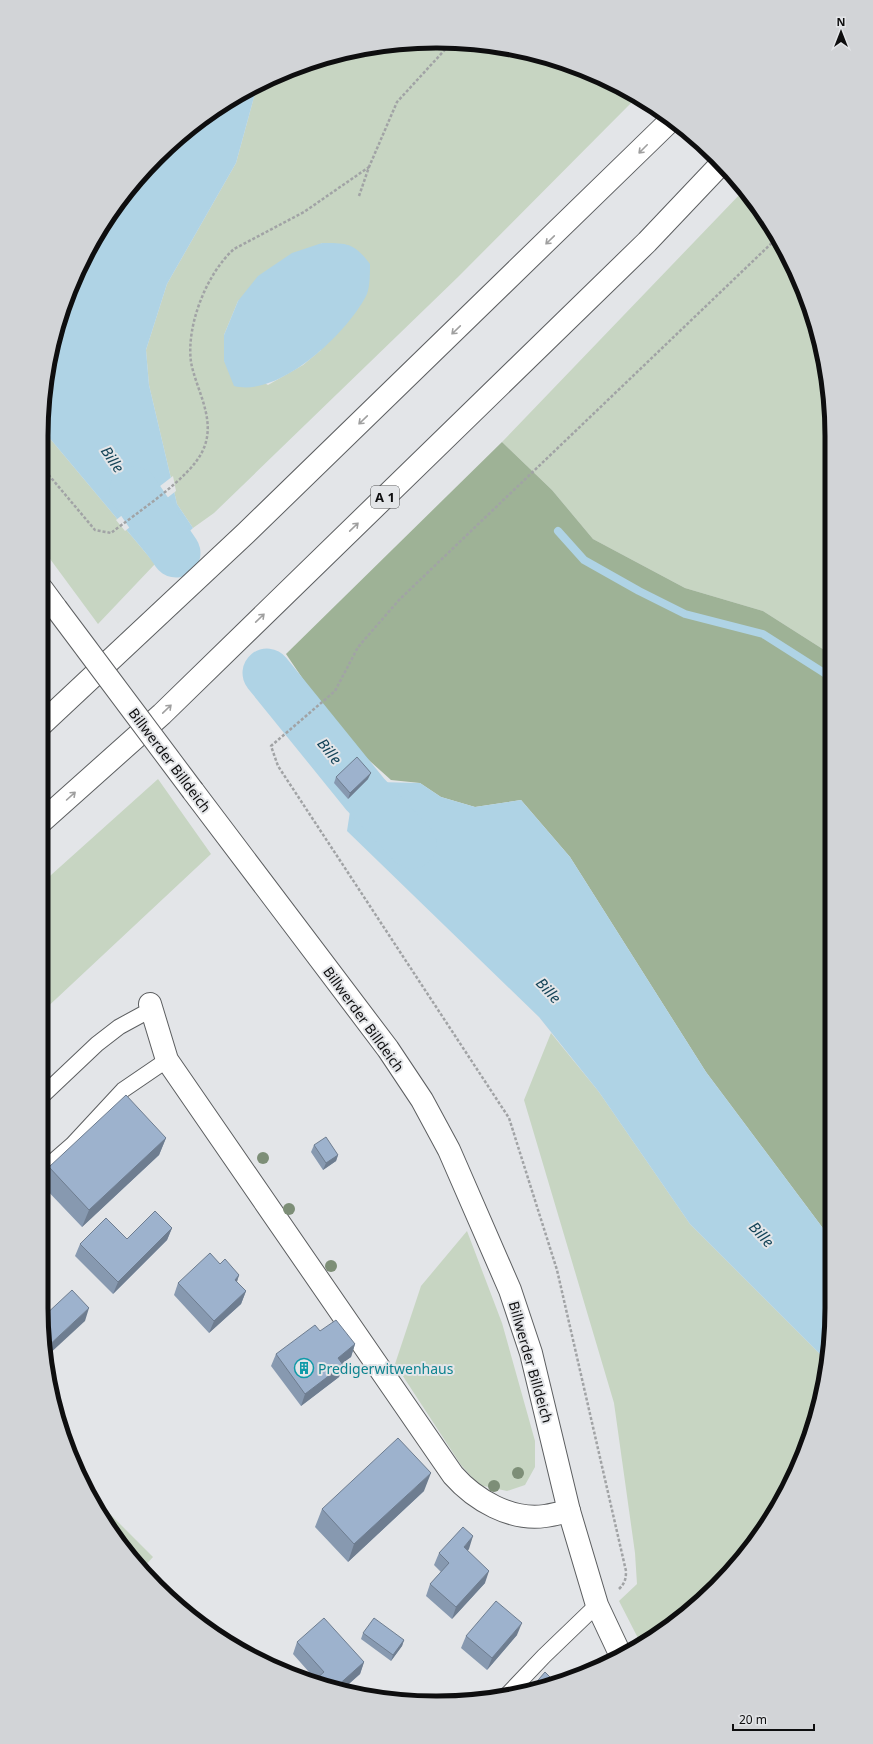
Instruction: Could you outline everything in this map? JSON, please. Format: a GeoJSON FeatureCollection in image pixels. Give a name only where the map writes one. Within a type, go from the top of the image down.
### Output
{"type":"FeatureCollection","features":[{"type":"Feature","properties":{"kind":"main road"},"geometry":{"type":"LineString","coordinates":[[48,718],[246,533],[667,124]]}},
{"type":"Feature","properties":{"kind":"main road","name":"A 1"},"geometry":{"type":"LineString","coordinates":[[48,817],[162,714],[647,242],[717,168]]}},
{"type":"Feature","properties":{"kind":"main road","name":"Billwerder Billdeich"},"geometry":{"type":"LineString","coordinates":[[48,597],[388,1049],[422,1100],[449,1150],[510,1290],[531,1353],[569,1511],[597,1605],[618,1651]]}},
{"type":"Feature","properties":{"kind":"main road"},"geometry":{"type":"LineString","coordinates":[[151,1007],[167,1060],[461,1483],[474,1496],[512,1514],[545,1516],[569,1511]]}},
{"type":"Feature","properties":{"kind":"lane"},"geometry":{"type":"LineString","coordinates":[[48,1090],[96,1044],[119,1027],[151,1007]]}},
{"type":"Feature","properties":{"kind":"lane"},"geometry":{"type":"LineString","coordinates":[[48,1166],[72,1145],[123,1090],[167,1060]]}},
{"type":"Feature","properties":{"kind":"lane"},"geometry":{"type":"LineString","coordinates":[[513,1689],[544,1656],[597,1605]]}},
{"type":"Feature","properties":{"kind":"path"},"geometry":{"type":"LineString","coordinates":[[360,196],[369,167],[397,102],[446,48]]}},
{"type":"Feature","properties":{"kind":"path"},"geometry":{"type":"LineString","coordinates":[[48,474],[96,530],[111,532],[180,479],[196,462],[204,450],[207,433],[207,414],[191,361],[191,340],[198,309],[206,284],[224,257],[234,249],[304,212],[369,167]]}},
{"type":"Feature","properties":{"kind":"path"},"geometry":{"type":"LineString","coordinates":[[597,1605],[624,1584],[626,1579],[626,1571],[557,1270],[509,1118],[278,766],[271,746],[335,691],[358,647],[400,600],[773,242]]}},
{"type":"Feature","properties":{"kind":"green space"},"geometry":{"type":"Polygon","coordinates":[[[436,48],[487,51],[512,55],[537,61],[585,78],[633,101],[458,277],[214,513],[193,528],[177,504],[149,385],[146,350],[167,284],[236,163],[255,93],[288,78],[336,61],[386,51],[436,48]],[[322,243],[238,301],[224,335],[224,361],[268,385],[303,365],[321,350],[322,243]]]}},
{"type":"Feature","properties":{"kind":"green space"},"geometry":{"type":"Polygon","coordinates":[[[740,194],[760,221],[785,265],[804,312],[818,361],[822,386],[825,436],[825,650],[763,611],[685,588],[593,539],[552,490],[502,442],[740,194]]]}},
{"type":"Feature","properties":{"kind":"green space"},"geometry":{"type":"Polygon","coordinates":[[[48,436],[155,564],[98,624],[48,556],[48,436]]]}},
{"type":"Feature","properties":{"kind":"green space"},"geometry":{"type":"Polygon","coordinates":[[[502,442],[552,490],[593,539],[685,588],[763,611],[825,650],[825,1231],[706,1072],[570,857],[521,800],[475,807],[441,797],[420,783],[391,780],[341,735],[286,654],[502,442]]]}},
{"type":"Feature","properties":{"kind":"green space"},"geometry":{"type":"Polygon","coordinates":[[[158,779],[211,854],[48,1006],[48,878],[158,779]]]}},
{"type":"Feature","properties":{"kind":"green space"},"geometry":{"type":"Polygon","coordinates":[[[551,1033],[599,1092],[690,1224],[822,1356],[818,1383],[804,1432],[785,1479],[760,1523],[729,1564],[693,1600],[673,1616],[639,1639],[619,1601],[637,1584],[635,1553],[614,1403],[524,1100],[551,1033]]]}},
{"type":"Feature","properties":{"kind":"green space"},"geometry":{"type":"Polygon","coordinates":[[[467,1231],[502,1323],[535,1441],[535,1467],[525,1485],[507,1491],[479,1485],[461,1465],[395,1364],[421,1286],[467,1231]]]}},
{"type":"Feature","properties":{"kind":"green space"},"geometry":{"type":"Polygon","coordinates":[[[103,1507],[153,1557],[145,1565],[128,1544],[103,1507]]]}},
{"type":"Feature","properties":{"kind":"water"},"geometry":{"type":"Polygon","coordinates":[[[255,93],[236,163],[167,284],[146,350],[149,385],[177,504],[193,528],[155,564],[48,436],[51,386],[55,361],[69,312],[88,265],[100,242],[128,200],[144,180],[180,144],[221,113],[255,93]]]}},
{"type":"Feature","properties":{"kind":"water"},"geometry":{"type":"Polygon","coordinates":[[[322,243],[338,243],[355,248],[370,264],[368,291],[358,310],[345,327],[328,343],[310,359],[291,372],[271,382],[252,387],[234,386],[224,361],[224,335],[238,301],[258,276],[292,253],[322,243]]]}},
{"type":"Feature","properties":{"kind":"water"},"geometry":{"type":"Polygon","coordinates":[[[376,782],[420,783],[441,797],[475,807],[521,800],[570,857],[706,1072],[825,1231],[825,1308],[822,1356],[690,1224],[599,1092],[539,1017],[347,831],[351,805],[365,794],[376,782]]]}},
{"type":"Feature","properties":{"kind":"pier"},"geometry":{"type":"Polygon","coordinates":[[[173,476],[176,491],[125,531],[116,520],[173,476]]]}},
{"type":"Feature","properties":{"kind":"building"},"geometry":{"type":"Polygon","coordinates":[[[357,757],[371,773],[350,793],[336,777],[357,757]]]}},
{"type":"Feature","properties":{"kind":"building"},"geometry":{"type":"Polygon","coordinates":[[[126,1095],[166,1138],[89,1210],[49,1167],[126,1095]]]}},
{"type":"Feature","properties":{"kind":"building"},"geometry":{"type":"Polygon","coordinates":[[[326,1137],[338,1155],[326,1163],[314,1145],[326,1137]]]}},
{"type":"Feature","properties":{"kind":"building"},"geometry":{"type":"Polygon","coordinates":[[[155,1211],[172,1228],[118,1282],[80,1244],[106,1218],[127,1239],[155,1211]]]}},
{"type":"Feature","properties":{"kind":"building"},"geometry":{"type":"Polygon","coordinates":[[[210,1253],[220,1264],[225,1259],[239,1275],[235,1280],[246,1291],[214,1321],[178,1283],[210,1253]]]}},
{"type":"Feature","properties":{"kind":"building"},"geometry":{"type":"Polygon","coordinates":[[[72,1290],[89,1308],[50,1344],[48,1312],[72,1290]]]}},
{"type":"Feature","properties":{"kind":"building","name":"Predigerwitwenhaus"},"geometry":{"type":"Polygon","coordinates":[[[336,1320],[355,1344],[338,1358],[343,1365],[305,1394],[276,1354],[315,1325],[320,1331],[336,1320]]]}},
{"type":"Feature","properties":{"kind":"building"},"geometry":{"type":"Polygon","coordinates":[[[398,1438],[431,1473],[354,1544],[322,1509],[398,1438]]]}},
{"type":"Feature","properties":{"kind":"building"},"geometry":{"type":"Polygon","coordinates":[[[463,1527],[473,1536],[464,1547],[489,1571],[456,1607],[430,1584],[449,1563],[439,1553],[463,1527]]]}},
{"type":"Feature","properties":{"kind":"building"},"geometry":{"type":"Polygon","coordinates":[[[496,1601],[522,1623],[492,1658],[466,1636],[496,1601]]]}},
{"type":"Feature","properties":{"kind":"building"},"geometry":{"type":"Polygon","coordinates":[[[324,1618],[364,1662],[340,1684],[336,1683],[318,1677],[324,1672],[297,1642],[324,1618]]]}},
{"type":"Feature","properties":{"kind":"building"},"geometry":{"type":"Polygon","coordinates":[[[374,1618],[404,1640],[393,1655],[363,1633],[374,1618]]]}},
{"type":"Feature","properties":{"kind":"building"},"geometry":{"type":"Polygon","coordinates":[[[545,1672],[551,1678],[537,1683],[535,1683],[545,1672]]]}},
{"type":"Feature","properties":{"kind":"waterway","name":"Bille"},"geometry":{"type":"LineString","coordinates":[[134,491],[176,553]]}},
{"type":"Feature","properties":{"kind":"waterway"},"geometry":{"type":"LineString","coordinates":[[558,531],[584,560],[639,591],[685,614],[763,634],[825,673]]}},
{"type":"Feature","properties":{"kind":"waterway","name":"Bille"},"geometry":{"type":"LineString","coordinates":[[267,673],[365,794],[412,844]]}},
{"type":"Feature","properties":{"kind":"place","name":"Predigerwitwenhaus"},"geometry":{"type":"Point","coordinates":[304,1368]}}]}
